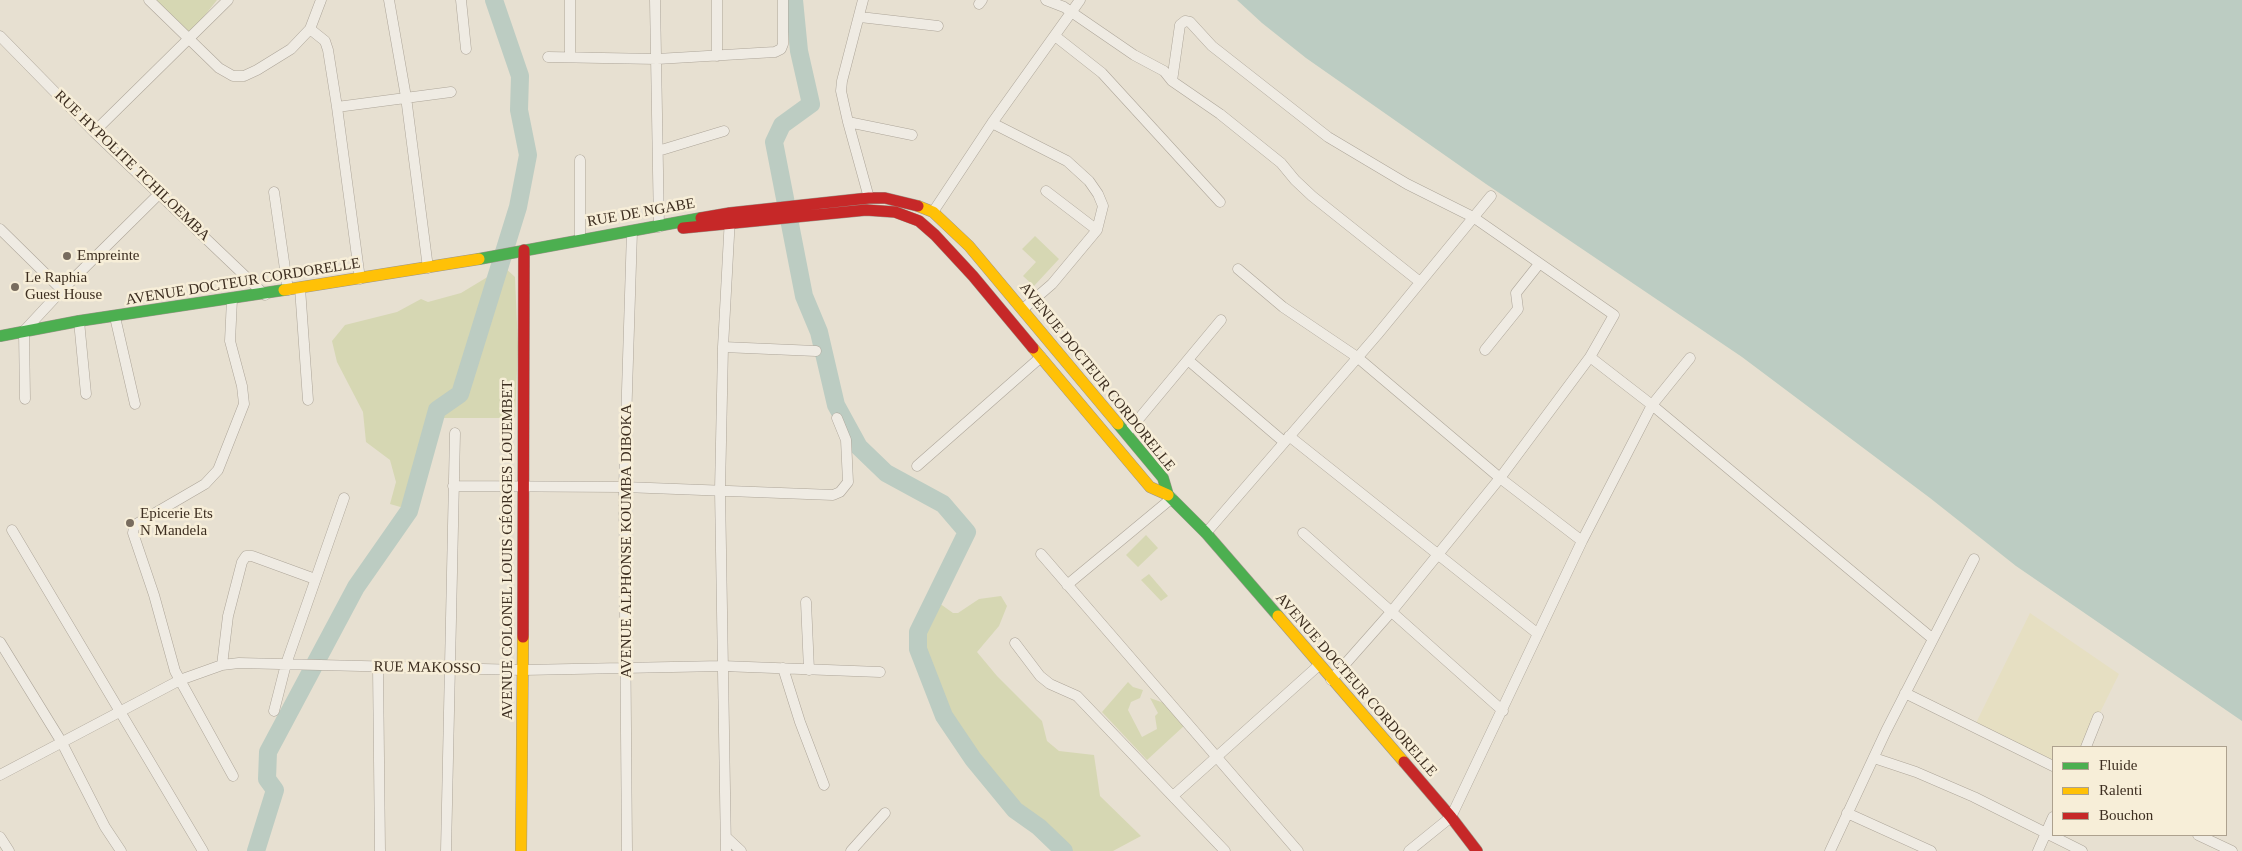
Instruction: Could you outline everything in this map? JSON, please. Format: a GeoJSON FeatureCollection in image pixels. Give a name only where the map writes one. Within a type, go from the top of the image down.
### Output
{"type":"FeatureCollection","features":[{"type":"Feature","properties":{"kind":"street"},"geometry":{"type":"LineString","coordinates":[[149,0],[219,68],[234,76],[244,76],[276,60],[303,39],[310,29],[322,0]]}},
{"type":"Feature","properties":{"kind":"street"},"geometry":{"type":"LineString","coordinates":[[94,132],[228,0]]}},
{"type":"Feature","properties":{"kind":"street"},"geometry":{"type":"LineString","coordinates":[[389,0],[406,97],[428,268]]}},
{"type":"Feature","properties":{"kind":"street"},"geometry":{"type":"LineString","coordinates":[[460,0],[466,49]]}},
{"type":"Feature","properties":{"kind":"street"},"geometry":{"type":"LineString","coordinates":[[570,0],[570,56]]}},
{"type":"Feature","properties":{"kind":"street"},"geometry":{"type":"LineString","coordinates":[[655,0],[658,151],[663,226]]}},
{"type":"Feature","properties":{"kind":"street"},"geometry":{"type":"LineString","coordinates":[[717,0],[717,56]]}},
{"type":"Feature","properties":{"kind":"street"},"geometry":{"type":"LineString","coordinates":[[548,57],[657,59],[769,53],[780,49],[783,38],[783,0]]}},
{"type":"Feature","properties":{"kind":"street"},"geometry":{"type":"LineString","coordinates":[[863,0],[842,80],[842,91],[848,122],[869,198]]}},
{"type":"Feature","properties":{"kind":"street"},"geometry":{"type":"LineString","coordinates":[[1046,0],[1072,12],[1134,55],[1158,67],[1172,81],[1220,114],[1273,157],[1312,196],[1420,282]]}},
{"type":"Feature","properties":{"kind":"street"},"geometry":{"type":"LineString","coordinates":[[933,212],[992,123],[1080,0]]}},
{"type":"Feature","properties":{"kind":"street"},"geometry":{"type":"LineString","coordinates":[[860,17],[938,26]]}},
{"type":"Feature","properties":{"kind":"street"},"geometry":{"type":"LineString","coordinates":[[1172,81],[1180,25],[1185,21],[1190,22],[1212,46],[1328,137],[1407,184],[1474,217],[1614,316],[1590,357],[1500,478],[1439,555],[1331,680]]}},
{"type":"Feature","properties":{"kind":"street"},"geometry":{"type":"LineString","coordinates":[[310,29],[325,41],[337,107],[360,279]]}},
{"type":"Feature","properties":{"kind":"street","name":"RUE HYPOLITE TCHILOEMBA"},"geometry":{"type":"LineString","coordinates":[[0,36],[94,132],[265,294]]}},
{"type":"Feature","properties":{"kind":"street"},"geometry":{"type":"LineString","coordinates":[[1054,36],[1102,74],[1220,202]]}},
{"type":"Feature","properties":{"kind":"street"},"geometry":{"type":"LineString","coordinates":[[337,107],[451,92]]}},
{"type":"Feature","properties":{"kind":"street"},"geometry":{"type":"LineString","coordinates":[[848,122],[912,136]]}},
{"type":"Feature","properties":{"kind":"street"},"geometry":{"type":"LineString","coordinates":[[992,123],[1067,161],[1084,175],[1098,194],[1103,206],[1097,230],[1052,284],[1023,309]]}},
{"type":"Feature","properties":{"kind":"street"},"geometry":{"type":"LineString","coordinates":[[658,151],[724,131]]}},
{"type":"Feature","properties":{"kind":"street"},"geometry":{"type":"LineString","coordinates":[[580,160],[580,239]]}},
{"type":"Feature","properties":{"kind":"street"},"geometry":{"type":"LineString","coordinates":[[1046,191],[1097,230]]}},
{"type":"Feature","properties":{"kind":"street"},"geometry":{"type":"LineString","coordinates":[[274,192],[294,289],[308,400]]}},
{"type":"Feature","properties":{"kind":"street"},"geometry":{"type":"LineString","coordinates":[[25,399],[24,330],[160,193]]}},
{"type":"Feature","properties":{"kind":"street"},"geometry":{"type":"LineString","coordinates":[[1206,533],[1377,335],[1491,196]]}},
{"type":"Feature","properties":{"kind":"street","name":"AVENUE DOCTEUR CORDORELLE"},"geometry":{"type":"LineString","coordinates":[[799,211],[869,198],[900,201],[933,212],[969,246],[1023,309],[1163,478],[1170,497],[1206,533],[1318,666],[1451,817],[1477,851]]}},
{"type":"Feature","properties":{"kind":"street"},"geometry":{"type":"LineString","coordinates":[[799,211],[881,210],[901,213],[919,220],[956,257],[1150,487],[1170,497],[1068,585]]}},
{"type":"Feature","properties":{"kind":"street","name":"RUE DE NGABE"},"geometry":{"type":"LineString","coordinates":[[490,256],[663,226],[682,220],[730,218],[799,211]]}},
{"type":"Feature","properties":{"kind":"street"},"geometry":{"type":"LineString","coordinates":[[726,851],[720,490],[723,347],[730,218]]}},
{"type":"Feature","properties":{"kind":"street"},"geometry":{"type":"LineString","coordinates":[[0,229],[62,290]]}},
{"type":"Feature","properties":{"kind":"street","name":"AVENUE ALPHONSE KOUMBA DIBOKA"},"geometry":{"type":"LineString","coordinates":[[628,851],[624,488],[632,231]]}},
{"type":"Feature","properties":{"kind":"street","name":"AVENUE COLONEL LOUIS GÉORGES LOUEMBET"},"geometry":{"type":"LineString","coordinates":[[519,251],[524,487],[521,851]]}},
{"type":"Feature","properties":{"kind":"street","name":"AVENUE DOCTEUR CORDORELLE"},"geometry":{"type":"LineString","coordinates":[[0,336],[79,321],[360,279],[490,256]]}},
{"type":"Feature","properties":{"kind":"street"},"geometry":{"type":"LineString","coordinates":[[1485,350],[1518,309],[1516,293],[1539,264]]}},
{"type":"Feature","properties":{"kind":"street"},"geometry":{"type":"LineString","coordinates":[[1238,269],[1282,307],[1357,357],[1500,478],[1582,541]]}},
{"type":"Feature","properties":{"kind":"street"},"geometry":{"type":"LineString","coordinates":[[232,299],[230,341],[242,386],[244,404],[218,470],[205,484],[138,523],[133,533],[154,595],[172,664],[233,776]]}},
{"type":"Feature","properties":{"kind":"street"},"geometry":{"type":"LineString","coordinates":[[115,316],[135,404]]}},
{"type":"Feature","properties":{"kind":"street"},"geometry":{"type":"LineString","coordinates":[[1127,433],[1220,320]]}},
{"type":"Feature","properties":{"kind":"street"},"geometry":{"type":"LineString","coordinates":[[79,321],[86,394]]}},
{"type":"Feature","properties":{"kind":"street"},"geometry":{"type":"LineString","coordinates":[[723,347],[816,351]]}},
{"type":"Feature","properties":{"kind":"street"},"geometry":{"type":"LineString","coordinates":[[917,466],[1041,357]]}},
{"type":"Feature","properties":{"kind":"street"},"geometry":{"type":"LineString","coordinates":[[1590,357],[1652,406],[1933,639]]}},
{"type":"Feature","properties":{"kind":"street"},"geometry":{"type":"LineString","coordinates":[[1409,851],[1451,817],[1582,541],[1652,406],[1690,358]]}},
{"type":"Feature","properties":{"kind":"street"},"geometry":{"type":"LineString","coordinates":[[1188,360],[1538,634]]}},
{"type":"Feature","properties":{"kind":"street"},"geometry":{"type":"LineString","coordinates":[[453,486],[720,490],[823,495],[840,492],[848,482],[846,440],[837,418]]}},
{"type":"Feature","properties":{"kind":"street"},"geometry":{"type":"LineString","coordinates":[[446,851],[455,433]]}},
{"type":"Feature","properties":{"kind":"street"},"geometry":{"type":"LineString","coordinates":[[274,712],[286,664],[344,498]]}},
{"type":"Feature","properties":{"kind":"street"},"geometry":{"type":"LineString","coordinates":[[12,530],[203,851]]}},
{"type":"Feature","properties":{"kind":"street"},"geometry":{"type":"LineString","coordinates":[[1302,533],[1503,710]]}},
{"type":"Feature","properties":{"kind":"street"},"geometry":{"type":"LineString","coordinates":[[1041,554],[1298,851]]}},
{"type":"Feature","properties":{"kind":"street"},"geometry":{"type":"LineString","coordinates":[[222,665],[228,616],[242,562],[246,556],[252,556],[315,579]]}},
{"type":"Feature","properties":{"kind":"street"},"geometry":{"type":"LineString","coordinates":[[1830,851],[1905,692],[1974,559]]}},
{"type":"Feature","properties":{"kind":"street"},"geometry":{"type":"LineString","coordinates":[[806,602],[809,670]]}},
{"type":"Feature","properties":{"kind":"street"},"geometry":{"type":"LineString","coordinates":[[0,642],[61,741],[105,827],[121,851]]}},
{"type":"Feature","properties":{"kind":"street"},"geometry":{"type":"LineString","coordinates":[[1015,643],[1040,676],[1050,684],[1077,696],[1225,851]]}},
{"type":"Feature","properties":{"kind":"street","name":"RUE MAKOSSO"},"geometry":{"type":"LineString","coordinates":[[0,775],[61,741],[180,680],[222,665],[239,663],[523,670],[722,666],[880,672]]}},
{"type":"Feature","properties":{"kind":"street"},"geometry":{"type":"LineString","coordinates":[[1173,796],[1318,666]]}},
{"type":"Feature","properties":{"kind":"street"},"geometry":{"type":"LineString","coordinates":[[378,667],[380,851]]}},
{"type":"Feature","properties":{"kind":"street"},"geometry":{"type":"LineString","coordinates":[[783,668],[800,722],[824,784]]}},
{"type":"Feature","properties":{"kind":"street"},"geometry":{"type":"LineString","coordinates":[[1905,692],[2052,766]]}},
{"type":"Feature","properties":{"kind":"street"},"geometry":{"type":"LineString","coordinates":[[2086,746],[2098,717]]}},
{"type":"Feature","properties":{"kind":"street"},"geometry":{"type":"LineString","coordinates":[[1874,758],[1916,772],[1974,797],[2082,851]]}},
{"type":"Feature","properties":{"kind":"street"},"geometry":{"type":"LineString","coordinates":[[851,851],[885,813]]}},
{"type":"Feature","properties":{"kind":"street"},"geometry":{"type":"LineString","coordinates":[[1848,813],[1931,851]]}},
{"type":"Feature","properties":{"kind":"street"},"geometry":{"type":"LineString","coordinates":[[2038,851],[2052,819]]}},
{"type":"Feature","properties":{"kind":"street"},"geometry":{"type":"LineString","coordinates":[[0,836],[9,851]]}},
{"type":"Feature","properties":{"kind":"street"},"geometry":{"type":"LineString","coordinates":[[2200,836],[2232,851]]}},
{"type":"Feature","properties":{"kind":"street"},"geometry":{"type":"LineString","coordinates":[[726,838],[741,851]]}},
{"type":"Feature","properties":{"kind":"shaded area"},"geometry":{"type":"Polygon","coordinates":[[[1237,0],[2242,0],[2242,721],[2016,566],[1930,498],[1742,357],[1486,184],[1306,58],[1262,23],[1237,0]]]}},
{"type":"Feature","properties":{"kind":"shaded area"},"geometry":{"type":"Polygon","coordinates":[[[2030,613],[2119,674],[2083,746],[2052,746],[2052,760],[1976,723],[2030,613]]]}},
{"type":"Feature","properties":{"kind":"green space"},"geometry":{"type":"Polygon","coordinates":[[[152,0],[217,0],[189,35],[152,0]]]}},
{"type":"Feature","properties":{"kind":"green space"},"geometry":{"type":"Polygon","coordinates":[[[1035,236],[1059,259],[1034,286],[1023,276],[1036,262],[1022,249],[1035,236]]]}},
{"type":"Feature","properties":{"kind":"green space"},"geometry":{"type":"Polygon","coordinates":[[[504,267],[515,277],[518,347],[515,418],[431,418],[420,469],[404,508],[390,504],[396,482],[390,460],[366,442],[363,412],[337,362],[332,341],[345,325],[397,312],[421,299],[428,302],[461,293],[504,267]]]}},
{"type":"Feature","properties":{"kind":"green space"},"geometry":{"type":"Polygon","coordinates":[[[1146,535],[1158,548],[1138,567],[1126,555],[1146,535]]]}},
{"type":"Feature","properties":{"kind":"green space"},"geometry":{"type":"Polygon","coordinates":[[[1149,574],[1168,596],[1161,601],[1141,580],[1149,574]]]}},
{"type":"Feature","properties":{"kind":"green space"},"geometry":{"type":"Polygon","coordinates":[[[1001,596],[1007,606],[999,626],[977,652],[997,676],[1042,721],[1047,741],[1059,751],[1094,755],[1100,796],[1141,836],[1113,851],[1070,851],[1001,787],[958,729],[922,642],[932,611],[939,603],[953,613],[958,613],[979,599],[1001,596]]]}},
{"type":"Feature","properties":{"kind":"green space"},"geometry":{"type":"Polygon","coordinates":[[[1128,682],[1133,687],[1143,690],[1140,698],[1131,702],[1128,710],[1142,737],[1157,729],[1155,716],[1158,713],[1150,698],[1164,703],[1185,725],[1147,760],[1102,712],[1128,682]]]}},
{"type":"Feature","properties":{"kind":"waterway"},"geometry":{"type":"LineString","coordinates":[[256,851],[275,790],[267,779],[268,752],[356,587],[409,511],[437,410],[460,394],[518,207],[528,155],[519,110],[520,76],[494,0]]}},
{"type":"Feature","properties":{"kind":"waterway"},"geometry":{"type":"LineString","coordinates":[[794,0],[799,51],[811,104],[782,125],[774,142],[804,296],[819,332],[836,405],[859,447],[886,473],[943,504],[967,532],[918,632],[918,649],[944,716],[973,759],[1015,810],[1039,827],[1064,851]]}},
{"type":"Feature","properties":{"kind":"traffic: fast"},"geometry":{"type":"LineString","coordinates":[[479,259],[701,218]]}},
{"type":"Feature","properties":{"kind":"traffic: fast"},"geometry":{"type":"LineString","coordinates":[[0,336],[79,321],[284,290]]}},
{"type":"Feature","properties":{"kind":"traffic: fast"},"geometry":{"type":"LineString","coordinates":[[1118,424],[1163,478],[1168,495],[1206,533],[1278,616]]}},
{"type":"Feature","properties":{"kind":"traffic: slow"},"geometry":{"type":"LineString","coordinates":[[918,206],[933,212],[969,246],[1118,424]]}},
{"type":"Feature","properties":{"kind":"traffic: slow"},"geometry":{"type":"LineString","coordinates":[[284,290],[479,259]]}},
{"type":"Feature","properties":{"kind":"traffic: slow"},"geometry":{"type":"LineString","coordinates":[[1033,348],[1150,487],[1168,495]]}},
{"type":"Feature","properties":{"kind":"traffic: slow"},"geometry":{"type":"LineString","coordinates":[[1278,616],[1404,762]]}},
{"type":"Feature","properties":{"kind":"traffic: slow"},"geometry":{"type":"LineString","coordinates":[[521,851],[523,637]]}},
{"type":"Feature","properties":{"kind":"traffic: jam"},"geometry":{"type":"LineString","coordinates":[[701,218],[730,213],[869,198],[885,198],[918,206]]}},
{"type":"Feature","properties":{"kind":"traffic: jam"},"geometry":{"type":"LineString","coordinates":[[683,228],[866,210],[895,212],[919,221],[935,235],[973,276],[1033,348]]}},
{"type":"Feature","properties":{"kind":"traffic: jam"},"geometry":{"type":"LineString","coordinates":[[523,637],[524,250]]}},
{"type":"Feature","properties":{"kind":"traffic: jam"},"geometry":{"type":"LineString","coordinates":[[1404,762],[1477,851]]}},
{"type":"Feature","properties":{"kind":"place","name":"Empreinte"},"geometry":{"type":"Point","coordinates":[67,256]}},
{"type":"Feature","properties":{"kind":"place","name":"Le Raphia Guest House"},"geometry":{"type":"Point","coordinates":[15,287]}},
{"type":"Feature","properties":{"kind":"place","name":"Epicerie Ets N Mandela"},"geometry":{"type":"Point","coordinates":[130,523]}}]}
